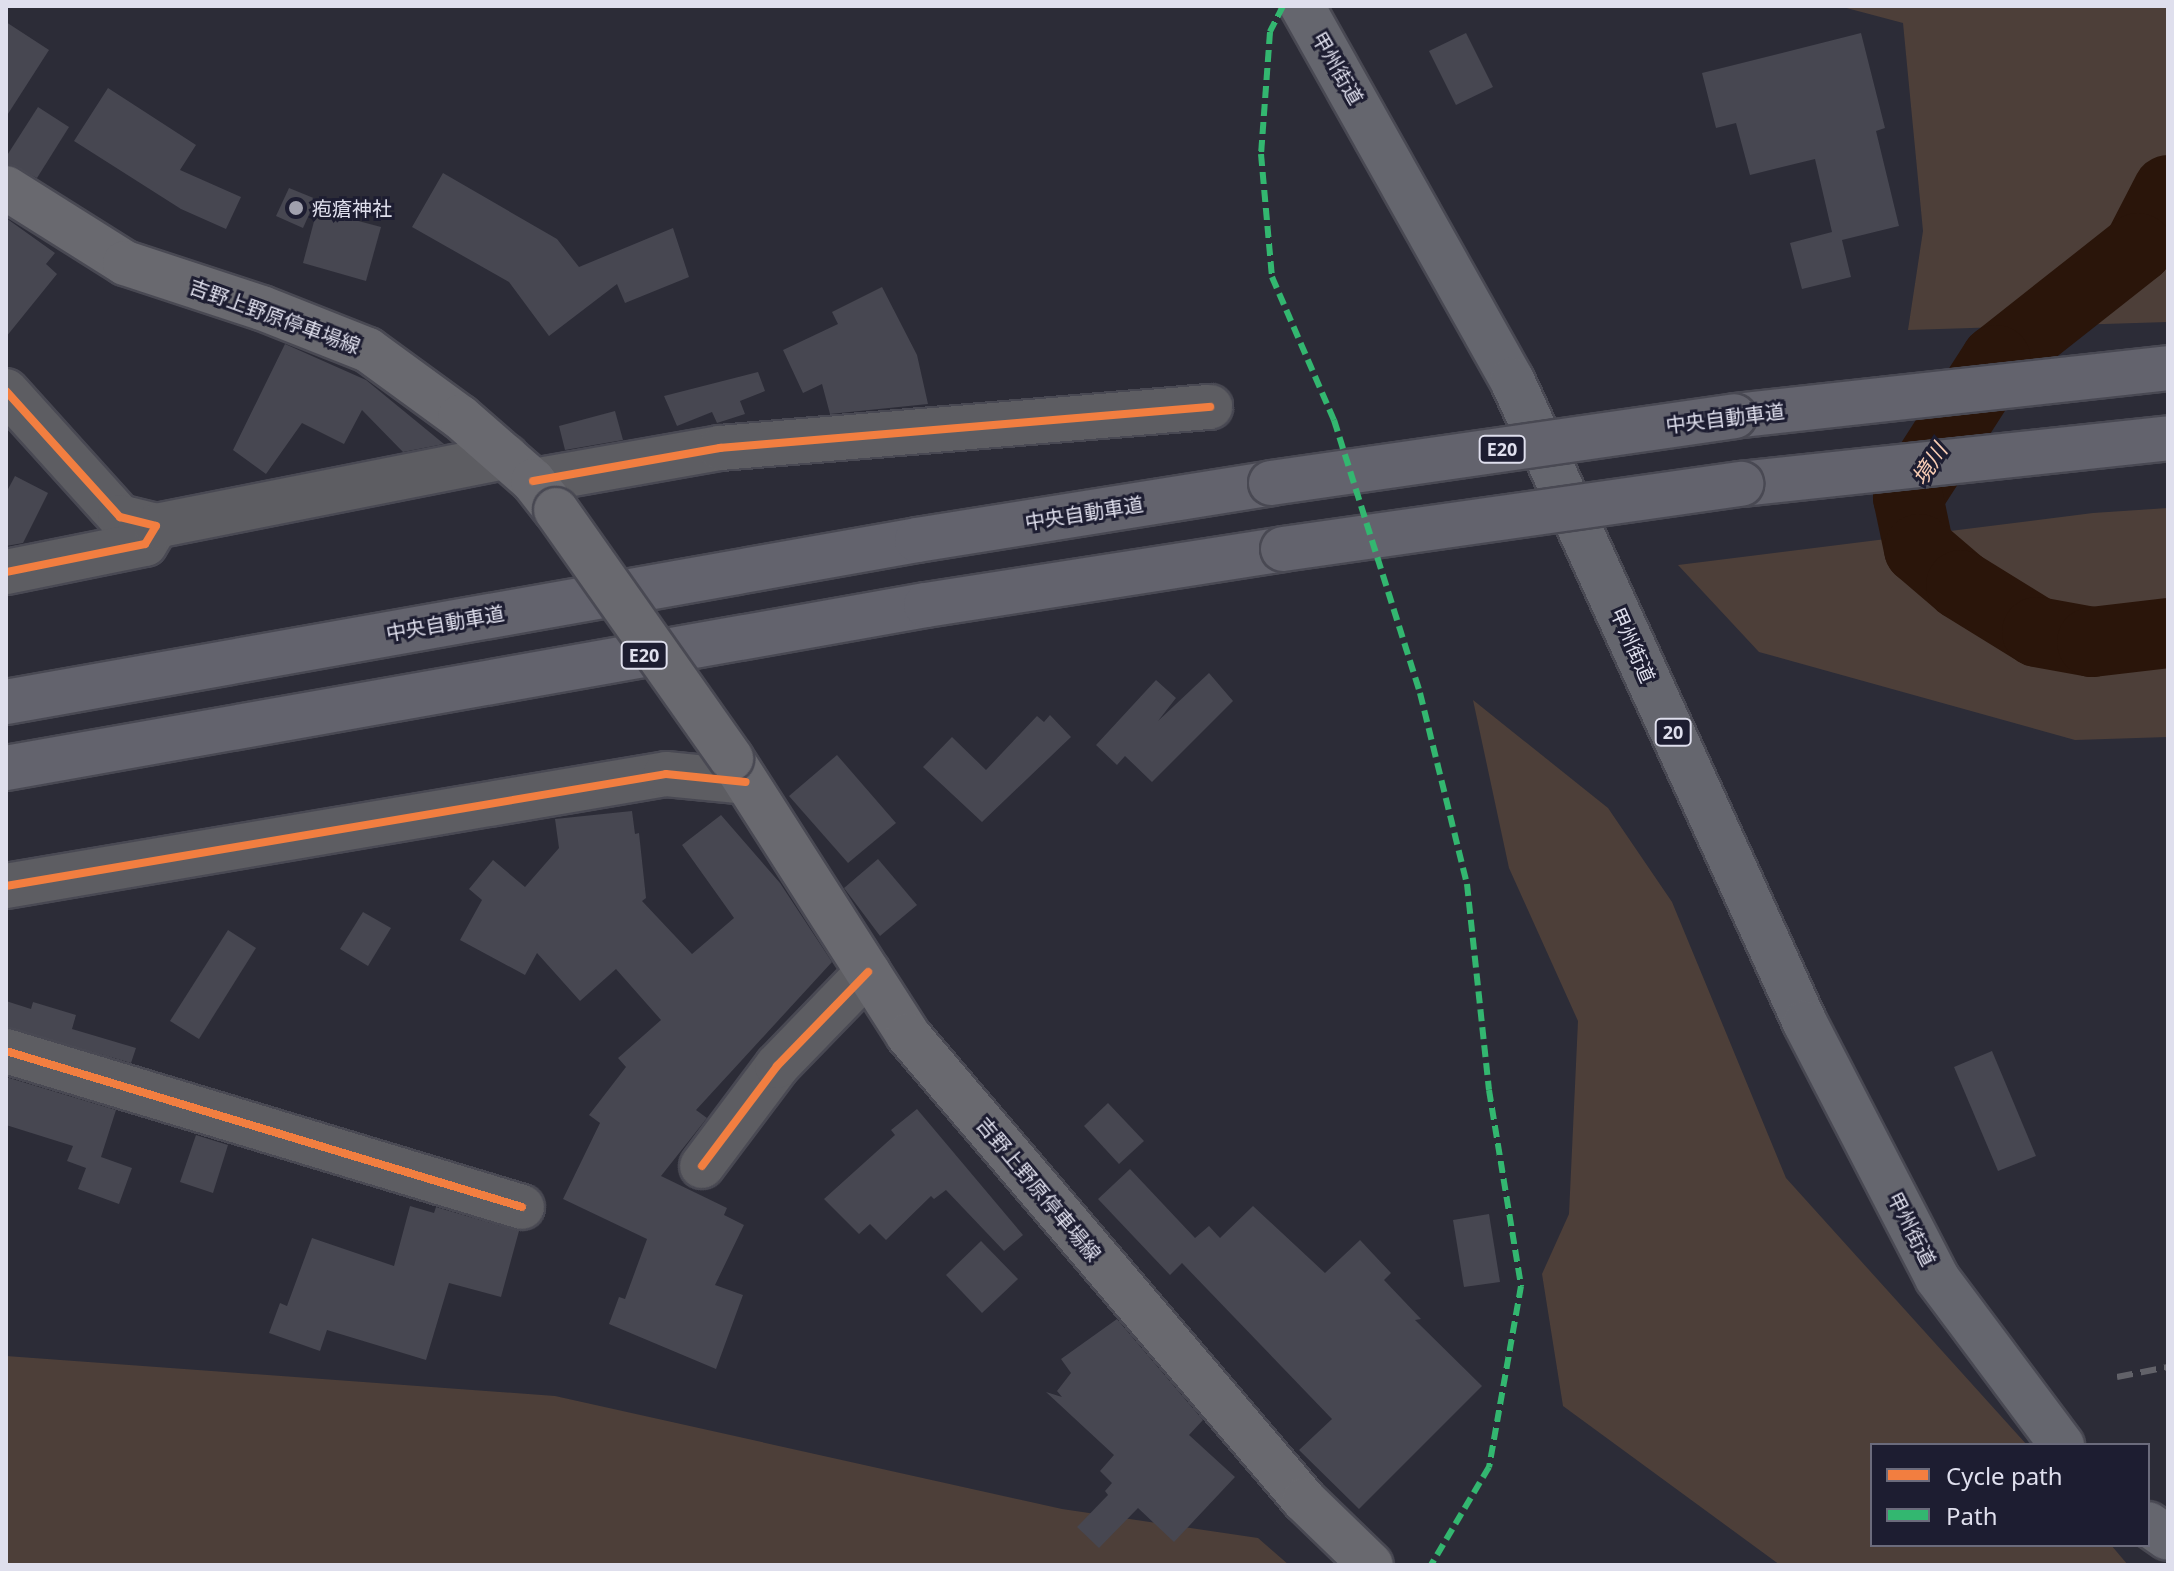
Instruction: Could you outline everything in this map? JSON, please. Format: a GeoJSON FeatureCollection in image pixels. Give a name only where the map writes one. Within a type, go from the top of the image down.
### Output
{"type":"FeatureCollection","features":[{"type":"Feature","properties":{"kind":"highway","name":"甲州街道"},"geometry":{"type":"LineString","coordinates":[[1302,6],[1512,380],[1805,1023],[1937,1278],[2061,1443]]}},
{"type":"Feature","properties":{"kind":"highway","name":"中央自動車道"},"geometry":{"type":"LineString","coordinates":[[6,702],[901,542],[1271,483],[1734,416],[2168,368]]}},
{"type":"Feature","properties":{"kind":"highway","name":"E20"},"geometry":{"type":"LineString","coordinates":[[6,768],[926,605],[1283,549],[1741,484],[2168,438]]}},
{"type":"Feature","properties":{"kind":"highway"},"geometry":{"type":"LineString","coordinates":[[2150,1525],[2168,1538]]}},
{"type":"Feature","properties":{"kind":"main road","name":"吉野上野原停車場線"},"geometry":{"type":"LineString","coordinates":[[6,188],[125,263],[262,308],[368,350],[532,483],[738,770],[908,1035],[1304,1500],[1371,1565]]}},
{"type":"Feature","properties":{"kind":"street"},"geometry":{"type":"LineString","coordinates":[[6,391],[120,517],[156,526],[532,483],[720,448],[1210,407]]}},
{"type":"Feature","properties":{"kind":"street"},"geometry":{"type":"LineString","coordinates":[[6,572],[145,544],[156,526]]}},
{"type":"Feature","properties":{"kind":"street"},"geometry":{"type":"LineString","coordinates":[[6,886],[666,774],[738,770]]}},
{"type":"Feature","properties":{"kind":"street"},"geometry":{"type":"LineString","coordinates":[[702,1166],[777,1066],[868,972]]}},
{"type":"Feature","properties":{"kind":"street"},"geometry":{"type":"LineString","coordinates":[[6,1051],[522,1207]]}},
{"type":"Feature","properties":{"kind":"shaded area"},"geometry":{"type":"Polygon","coordinates":[[[1839,6],[2168,6],[2168,322],[1908,330],[1923,231],[1903,23],[1839,6]]]}},
{"type":"Feature","properties":{"kind":"shaded area"},"geometry":{"type":"Polygon","coordinates":[[[2168,508],[2168,737],[2075,740],[1759,652],[1678,565],[2093,513],[2168,508]]]}},
{"type":"Feature","properties":{"kind":"shaded area"},"geometry":{"type":"Polygon","coordinates":[[[1473,700],[1608,808],[1672,902],[1786,1178],[2025,1443],[1870,1443],[1870,1547],[2113,1547],[2128,1565],[1780,1565],[1563,1406],[1542,1274],[1569,1214],[1578,1021],[1509,868],[1473,700]]]}},
{"type":"Feature","properties":{"kind":"shaded area"},"geometry":{"type":"Polygon","coordinates":[[[6,1356],[555,1396],[1062,1509],[1258,1538],[1289,1565],[6,1565],[6,1356]]]}},
{"type":"Feature","properties":{"kind":"building"},"geometry":{"type":"Polygon","coordinates":[[[6,22],[49,50],[6,117],[6,22]]]}},
{"type":"Feature","properties":{"kind":"building"},"geometry":{"type":"Polygon","coordinates":[[[1466,33],[1493,87],[1456,105],[1429,51],[1466,33]]]}},
{"type":"Feature","properties":{"kind":"building"},"geometry":{"type":"Polygon","coordinates":[[[1861,33],[1885,128],[1876,131],[1899,226],[1842,240],[1851,277],[1802,289],[1790,243],[1832,232],[1815,159],[1750,175],[1736,123],[1716,128],[1702,73],[1861,33]]]}},
{"type":"Feature","properties":{"kind":"building"},"geometry":{"type":"Polygon","coordinates":[[[108,88],[196,145],[180,170],[241,197],[226,229],[181,209],[74,141],[108,88]]]}},
{"type":"Feature","properties":{"kind":"building"},"geometry":{"type":"Polygon","coordinates":[[[38,107],[69,127],[37,178],[6,163],[6,157],[38,107]]]}},
{"type":"Feature","properties":{"kind":"building"},"geometry":{"type":"Polygon","coordinates":[[[443,173],[557,239],[579,267],[673,228],[689,277],[625,303],[617,284],[549,336],[509,282],[412,227],[443,173]]]}},
{"type":"Feature","properties":{"kind":"building","name":"疱瘡神社"},"geometry":{"type":"Polygon","coordinates":[[[289,188],[316,199],[303,228],[276,216],[289,188]]]}},
{"type":"Feature","properties":{"kind":"building"},"geometry":{"type":"Polygon","coordinates":[[[317,210],[381,227],[366,281],[303,263],[317,210]]]}},
{"type":"Feature","properties":{"kind":"building"},"geometry":{"type":"Polygon","coordinates":[[[6,218],[55,253],[46,264],[57,274],[6,337],[6,218]]]}},
{"type":"Feature","properties":{"kind":"building"},"geometry":{"type":"Polygon","coordinates":[[[882,287],[917,355],[928,404],[830,414],[822,384],[803,393],[783,350],[838,324],[832,312],[882,287]]]}},
{"type":"Feature","properties":{"kind":"building"},"geometry":{"type":"Polygon","coordinates":[[[285,344],[366,380],[444,444],[403,452],[362,410],[344,444],[302,423],[266,474],[233,450],[285,344]]]}},
{"type":"Feature","properties":{"kind":"building"},"geometry":{"type":"Polygon","coordinates":[[[758,372],[765,391],[740,401],[745,414],[717,423],[712,412],[677,426],[664,396],[758,372]]]}},
{"type":"Feature","properties":{"kind":"building"},"geometry":{"type":"Polygon","coordinates":[[[615,411],[623,440],[565,450],[559,426],[615,411]]]}},
{"type":"Feature","properties":{"kind":"building"},"geometry":{"type":"Polygon","coordinates":[[[15,476],[48,493],[23,543],[6,546],[6,493],[15,476]]]}},
{"type":"Feature","properties":{"kind":"building"},"geometry":{"type":"Polygon","coordinates":[[[1209,673],[1233,701],[1152,782],[1125,756],[1117,765],[1096,745],[1156,680],[1176,698],[1158,721],[1209,673]]]}},
{"type":"Feature","properties":{"kind":"building"},"geometry":{"type":"Polygon","coordinates":[[[1050,715],[1071,737],[982,822],[923,767],[952,737],[986,770],[1037,716],[1044,722],[1050,715]]]}},
{"type":"Feature","properties":{"kind":"building"},"geometry":{"type":"Polygon","coordinates":[[[837,755],[896,823],[848,863],[789,796],[837,755]]]}},
{"type":"Feature","properties":{"kind":"building"},"geometry":{"type":"Polygon","coordinates":[[[632,811],[635,834],[639,833],[646,898],[642,901],[692,954],[734,918],[682,845],[721,815],[780,883],[832,962],[696,1110],[707,1118],[661,1176],[727,1208],[724,1215],[744,1225],[715,1285],[743,1295],[716,1369],[609,1324],[619,1297],[625,1299],[647,1239],[563,1199],[600,1123],[589,1115],[626,1067],[618,1058],[661,1020],[616,969],[580,1001],[537,953],[525,975],[460,940],[482,900],[469,889],[493,860],[525,887],[559,848],[555,819],[632,811]]]}},
{"type":"Feature","properties":{"kind":"building"},"geometry":{"type":"Polygon","coordinates":[[[878,859],[917,905],[880,936],[844,888],[878,859]]]}},
{"type":"Feature","properties":{"kind":"building"},"geometry":{"type":"Polygon","coordinates":[[[363,912],[391,928],[368,966],[340,949],[363,912]]]}},
{"type":"Feature","properties":{"kind":"building"},"geometry":{"type":"Polygon","coordinates":[[[228,930],[256,948],[199,1039],[170,1021],[228,930]]]}},
{"type":"Feature","properties":{"kind":"building"},"geometry":{"type":"Polygon","coordinates":[[[6,1001],[31,1009],[33,1002],[76,1015],[72,1029],[136,1048],[131,1063],[6,1027],[6,1001]]]}},
{"type":"Feature","properties":{"kind":"building"},"geometry":{"type":"Polygon","coordinates":[[[1992,1051],[2036,1156],[1998,1171],[1954,1067],[1992,1051]]]}},
{"type":"Feature","properties":{"kind":"building"},"geometry":{"type":"Polygon","coordinates":[[[6,1077],[116,1110],[101,1157],[132,1168],[119,1204],[78,1189],[86,1168],[67,1161],[73,1146],[6,1125],[6,1077]]]}},
{"type":"Feature","properties":{"kind":"building"},"geometry":{"type":"Polygon","coordinates":[[[1108,1103],[1144,1141],[1119,1164],[1084,1126],[1108,1103]]]}},
{"type":"Feature","properties":{"kind":"building"},"geometry":{"type":"Polygon","coordinates":[[[917,1109],[1023,1235],[1004,1251],[946,1190],[934,1199],[931,1196],[886,1240],[870,1224],[859,1234],[824,1199],[895,1135],[891,1130],[917,1109]]]}},
{"type":"Feature","properties":{"kind":"building"},"geometry":{"type":"Polygon","coordinates":[[[196,1135],[228,1145],[213,1193],[180,1182],[196,1135]]]}},
{"type":"Feature","properties":{"kind":"building"},"geometry":{"type":"Polygon","coordinates":[[[1130,1169],[1195,1238],[1209,1226],[1220,1238],[1253,1206],[1325,1273],[1360,1240],[1391,1273],[1384,1280],[1421,1319],[1415,1320],[1482,1386],[1359,1509],[1299,1450],[1332,1419],[1182,1263],[1170,1275],[1098,1199],[1130,1169]]]}},
{"type":"Feature","properties":{"kind":"building"},"geometry":{"type":"Polygon","coordinates":[[[410,1206],[434,1213],[436,1207],[519,1231],[501,1297],[449,1283],[426,1360],[327,1330],[320,1351],[269,1333],[280,1303],[287,1306],[312,1238],[394,1266],[410,1206]]]}},
{"type":"Feature","properties":{"kind":"building"},"geometry":{"type":"Polygon","coordinates":[[[1489,1214],[1500,1282],[1464,1287],[1453,1220],[1489,1214]]]}},
{"type":"Feature","properties":{"kind":"building"},"geometry":{"type":"Polygon","coordinates":[[[981,1241],[1018,1279],[982,1313],[946,1275],[981,1241]]]}},
{"type":"Feature","properties":{"kind":"building"},"geometry":{"type":"Polygon","coordinates":[[[1117,1319],[1203,1420],[1189,1435],[1235,1477],[1174,1542],[1138,1508],[1099,1548],[1077,1527],[1108,1495],[1105,1491],[1112,1483],[1100,1471],[1114,1455],[1046,1392],[1062,1397],[1057,1391],[1071,1373],[1061,1359],[1117,1319]]]}},
{"type":"Feature","properties":{"kind":"waterway","name":"境川"},"geometry":{"type":"LineString","coordinates":[[2168,190],[2138,248],[1996,360],[1908,497],[1919,549],[1961,585],[2037,632],[2092,642],[2168,633]]}},
{"type":"Feature","properties":{"kind":"railway"},"geometry":{"type":"LineString","coordinates":[[2117,1377],[2168,1367]]}},
{"type":"Feature","properties":{"kind":"marked path"},"geometry":{"type":"LineString","coordinates":[[1283,6],[1270,32],[1261,154],[1272,277],[1334,420],[1420,693],[1467,884],[1489,1090],[1521,1286],[1489,1467],[1431,1565]]}},
{"type":"Feature","properties":{"kind":"cycle path"},"geometry":{"type":"LineString","coordinates":[[6,391],[120,517],[156,526],[145,544],[6,572]]}},
{"type":"Feature","properties":{"kind":"cycle path"},"geometry":{"type":"LineString","coordinates":[[533,481],[720,448],[1210,407]]}},
{"type":"Feature","properties":{"kind":"cycle path"},"geometry":{"type":"LineString","coordinates":[[6,886],[666,774],[746,782]]}},
{"type":"Feature","properties":{"kind":"cycle path"},"geometry":{"type":"LineString","coordinates":[[702,1166],[777,1066],[868,972]]}},
{"type":"Feature","properties":{"kind":"cycle path"},"geometry":{"type":"LineString","coordinates":[[6,1051],[522,1207]]}},
{"type":"Feature","properties":{"kind":"place","name":"疱瘡神社"},"geometry":{"type":"Point","coordinates":[296,208]}}]}
